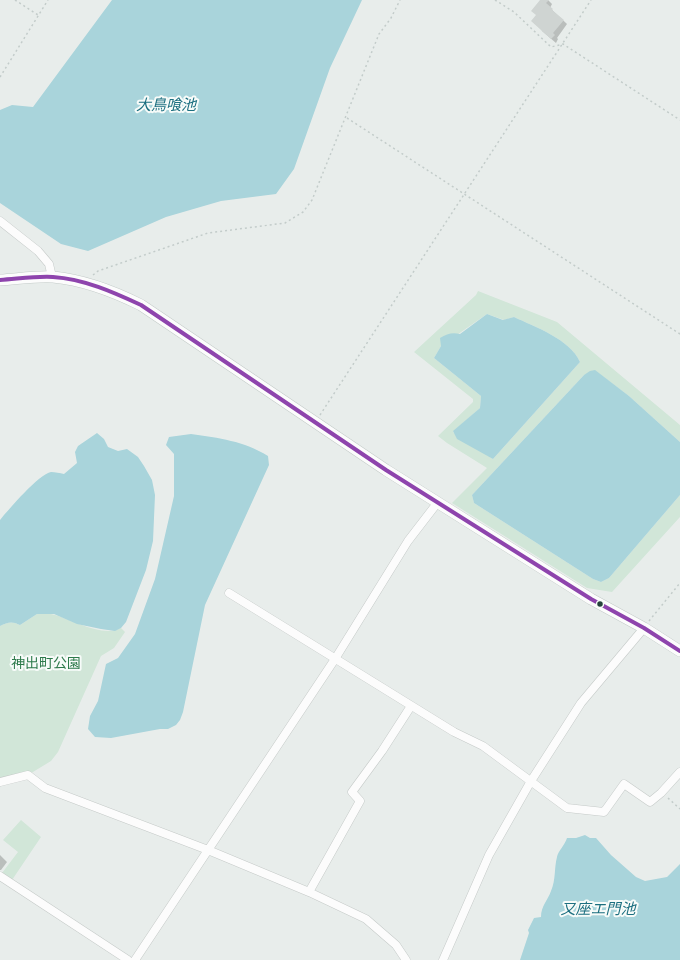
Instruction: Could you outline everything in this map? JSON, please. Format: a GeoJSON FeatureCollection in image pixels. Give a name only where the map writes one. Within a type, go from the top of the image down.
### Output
{"type":"FeatureCollection","features":[{"type":"Feature","properties":{"kind":"main road"},"geometry":{"type":"LineString","coordinates":[[0,280],[52,277],[83,282],[121,295],[141,305],[386,470],[596,602],[644,628],[680,651]]}},
{"type":"Feature","properties":{"kind":"street"},"geometry":{"type":"LineString","coordinates":[[0,221],[38,251],[49,264],[52,277]]}},
{"type":"Feature","properties":{"kind":"street"},"geometry":{"type":"LineString","coordinates":[[135,960],[335,659],[408,541],[438,502]]}},
{"type":"Feature","properties":{"kind":"street"},"geometry":{"type":"LineString","coordinates":[[229,593],[454,732],[483,746],[567,808],[604,812],[624,784],[650,802],[661,793],[680,772]]}},
{"type":"Feature","properties":{"kind":"street"},"geometry":{"type":"LineString","coordinates":[[443,960],[489,855],[531,781],[581,703],[644,628]]}},
{"type":"Feature","properties":{"kind":"street"},"geometry":{"type":"LineString","coordinates":[[309,892],[360,801],[352,792],[382,751],[411,706]]}},
{"type":"Feature","properties":{"kind":"street"},"geometry":{"type":"LineString","coordinates":[[0,782],[28,775],[45,788],[208,850],[309,892],[366,919],[396,945],[406,960]]}},
{"type":"Feature","properties":{"kind":"street"},"geometry":{"type":"LineString","coordinates":[[0,876],[128,960]]}},
{"type":"Feature","properties":{"kind":"path"},"geometry":{"type":"LineString","coordinates":[[14,0],[38,15]]}},
{"type":"Feature","properties":{"kind":"path"},"geometry":{"type":"LineString","coordinates":[[0,77],[48,0]]}},
{"type":"Feature","properties":{"kind":"path"},"geometry":{"type":"LineString","coordinates":[[83,282],[98,271],[208,233],[286,222],[303,212],[312,200],[380,34],[392,18],[400,0]]}},
{"type":"Feature","properties":{"kind":"path"},"geometry":{"type":"LineString","coordinates":[[495,0],[514,12],[551,47],[563,44],[680,120]]}},
{"type":"Feature","properties":{"kind":"path"},"geometry":{"type":"LineString","coordinates":[[315,423],[591,0]]}},
{"type":"Feature","properties":{"kind":"path"},"geometry":{"type":"LineString","coordinates":[[346,118],[680,334]]}},
{"type":"Feature","properties":{"kind":"path"},"geometry":{"type":"LineString","coordinates":[[644,628],[680,583]]}},
{"type":"Feature","properties":{"kind":"path"},"geometry":{"type":"LineString","coordinates":[[661,793],[680,809]]}},
{"type":"Feature","properties":{"kind":"green space"},"geometry":{"type":"Polygon","coordinates":[[[478,291],[557,322],[680,425],[680,442],[629,396],[598,373],[584,375],[472,495],[474,503],[593,579],[601,582],[609,578],[680,495],[680,517],[612,592],[587,588],[452,503],[487,468],[438,436],[473,402],[473,399],[414,352],[476,295],[478,291]],[[487,314],[441,346],[434,358],[481,396],[480,408],[453,432],[493,459],[580,362],[568,347],[551,335],[514,317],[504,320],[487,314]]]}},
{"type":"Feature","properties":{"kind":"green space","name":"神出町公園"},"geometry":{"type":"Polygon","coordinates":[[[37,614],[53,614],[97,630],[114,631],[121,628],[125,632],[114,648],[101,656],[58,752],[51,761],[28,775],[0,781],[0,626],[10,622],[20,625],[37,614]]]}},
{"type":"Feature","properties":{"kind":"green space"},"geometry":{"type":"Polygon","coordinates":[[[21,820],[41,837],[12,880],[2,873],[18,852],[3,840],[21,820]]]}},
{"type":"Feature","properties":{"kind":"water","name":"大鳥喰池"},"geometry":{"type":"Polygon","coordinates":[[[112,0],[362,0],[330,68],[294,169],[276,194],[221,201],[166,217],[88,251],[61,244],[0,203],[0,110],[12,105],[33,107],[112,0]]]}},
{"type":"Feature","properties":{"kind":"water"},"geometry":{"type":"Polygon","coordinates":[[[487,314],[503,320],[514,317],[551,335],[568,347],[580,362],[493,459],[457,439],[453,431],[480,408],[481,396],[434,358],[441,346],[440,338],[454,333],[460,334],[487,314]]]}},
{"type":"Feature","properties":{"kind":"water"},"geometry":{"type":"Polygon","coordinates":[[[595,370],[629,396],[680,442],[680,495],[609,578],[601,582],[593,579],[474,503],[472,495],[584,375],[595,370]]]}},
{"type":"Feature","properties":{"kind":"water"},"geometry":{"type":"Polygon","coordinates":[[[97,433],[104,439],[108,447],[118,451],[127,449],[138,457],[152,480],[155,495],[153,541],[146,570],[126,622],[121,628],[115,631],[77,624],[54,614],[37,614],[20,625],[10,622],[0,626],[0,520],[24,493],[39,479],[51,472],[64,474],[77,463],[75,452],[78,446],[97,433]]]}},
{"type":"Feature","properties":{"kind":"water"},"geometry":{"type":"Polygon","coordinates":[[[191,434],[221,439],[250,447],[268,456],[269,465],[205,605],[183,712],[180,720],[176,725],[168,729],[160,729],[111,738],[95,737],[88,729],[90,716],[98,701],[106,664],[118,658],[135,634],[155,579],[174,496],[174,454],[166,445],[169,437],[191,434]]]}},
{"type":"Feature","properties":{"kind":"water","name":"又座エ門池"},"geometry":{"type":"Polygon","coordinates":[[[585,835],[590,838],[596,838],[611,855],[636,877],[645,881],[667,877],[680,864],[680,960],[520,960],[529,933],[528,930],[534,918],[541,917],[543,906],[553,887],[556,861],[559,852],[567,838],[576,838],[585,835]]]}},
{"type":"Feature","properties":{"kind":"building"},"geometry":{"type":"Polygon","coordinates":[[[540,0],[549,0],[546,3],[564,20],[553,33],[555,35],[551,39],[531,21],[536,15],[531,11],[540,0]]]}},
{"type":"Feature","properties":{"kind":"transit line"},"geometry":{"type":"LineString","coordinates":[[0,280],[40,277],[65,278],[87,283],[120,295],[141,305],[386,470],[591,599],[644,628],[680,651]]}}]}
